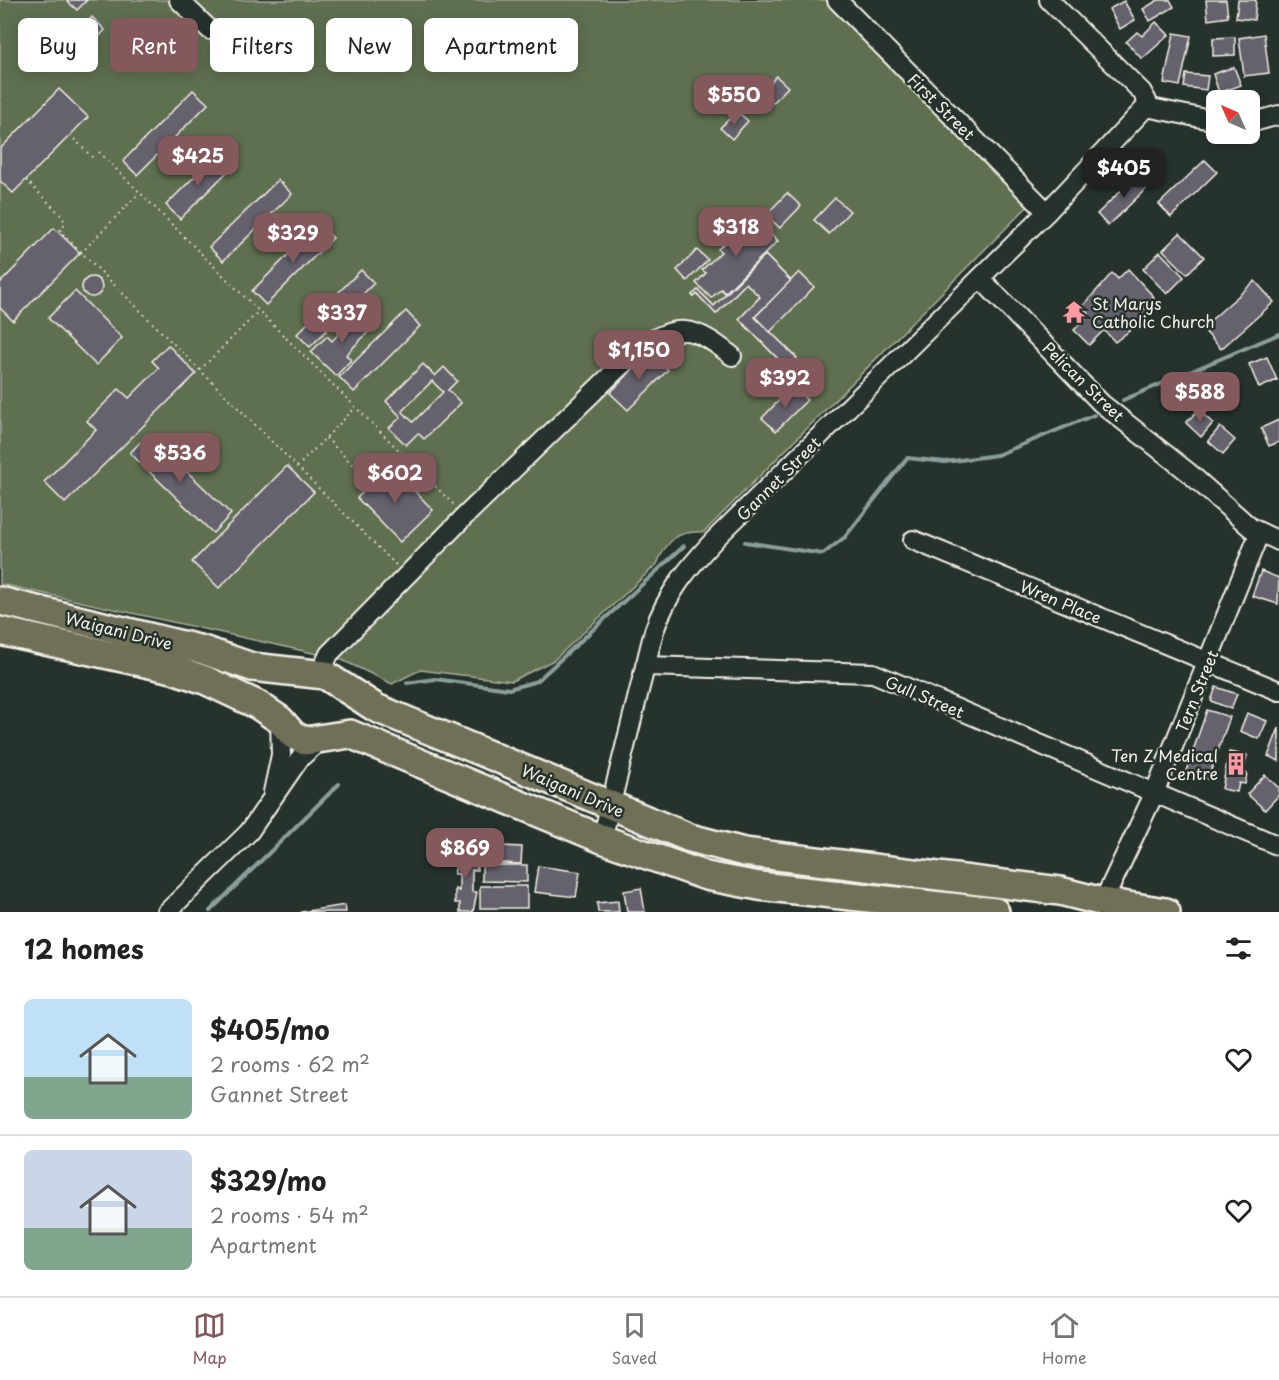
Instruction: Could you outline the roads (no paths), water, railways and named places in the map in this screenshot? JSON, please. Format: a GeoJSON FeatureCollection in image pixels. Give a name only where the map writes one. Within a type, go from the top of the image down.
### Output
{"type":"FeatureCollection","features":[{"type":"Feature","properties":{"kind":"highway","name":"Waigani Drive"},"geometry":{"type":"LineString","coordinates":[[0,601],[203,650],[252,667],[319,677],[376,708],[690,838],[744,852],[1014,885],[1077,894],[1104,907],[1166,912]]}},
{"type":"Feature","properties":{"kind":"highway","name":"Waigani Drive"},"geometry":{"type":"LineString","coordinates":[[0,631],[173,669],[237,693],[280,720],[297,738],[305,741],[350,734],[602,839],[679,868],[759,886],[995,912]]}},
{"type":"Feature","properties":{"kind":"highway"},"geometry":{"type":"LineString","coordinates":[[280,720],[277,699],[279,689],[284,682],[319,677],[341,694],[340,713],[333,730],[323,738]]}},
{"type":"Feature","properties":{"kind":"street"},"geometry":{"type":"LineString","coordinates":[[179,0],[210,30]]}},
{"type":"Feature","properties":{"kind":"street","name":"First Street"},"geometry":{"type":"LineString","coordinates":[[837,0],[1047,212]]}},
{"type":"Feature","properties":{"kind":"street"},"geometry":{"type":"LineString","coordinates":[[1049,0],[1142,92],[1147,102],[1146,107],[1206,119]]}},
{"type":"Feature","properties":{"kind":"street"},"geometry":{"type":"LineString","coordinates":[[1071,0],[1070,10],[1074,24]]}},
{"type":"Feature","properties":{"kind":"street","name":"Gannet Street"},"geometry":{"type":"LineString","coordinates":[[602,839],[645,666],[666,600],[683,574],[1047,212],[1146,107]]}},
{"type":"Feature","properties":{"kind":"street"},"geometry":{"type":"LineString","coordinates":[[1260,120],[1279,115]]}},
{"type":"Feature","properties":{"kind":"street","name":"Pelican Street"},"geometry":{"type":"LineString","coordinates":[[980,278],[1101,403],[1259,534],[1279,541]]}},
{"type":"Feature","properties":{"kind":"street"},"geometry":{"type":"LineString","coordinates":[[319,677],[329,654],[465,516],[619,367],[659,335],[696,332],[709,337],[732,356]]}},
{"type":"Feature","properties":{"kind":"street","name":"Tern Street"},"geometry":{"type":"LineString","coordinates":[[1104,907],[1154,794],[1259,534]]}},
{"type":"Feature","properties":{"kind":"street","name":"Wren Place"},"geometry":{"type":"LineString","coordinates":[[913,540],[1279,692]]}},
{"type":"Feature","properties":{"kind":"street","name":"Gull Street"},"geometry":{"type":"LineString","coordinates":[[645,666],[873,673],[1279,846]]}},
{"type":"Feature","properties":{"kind":"street"},"geometry":{"type":"LineString","coordinates":[[271,802],[281,755],[280,720]]}},
{"type":"Feature","properties":{"kind":"street"},"geometry":{"type":"LineString","coordinates":[[174,910],[249,832],[300,758],[323,738]]}},
{"type":"Feature","properties":{"kind":"waterway"},"geometry":{"type":"LineString","coordinates":[[1123,400],[1279,334]]}},
{"type":"Feature","properties":{"kind":"waterway"},"geometry":{"type":"LineString","coordinates":[[745,542],[823,554],[845,537],[907,458],[945,462],[997,455],[1094,415]]}},
{"type":"Feature","properties":{"kind":"waterway"},"geometry":{"type":"LineString","coordinates":[[407,683],[435,679],[509,689],[537,681],[684,546]]}},
{"type":"Feature","properties":{"kind":"waterway"},"geometry":{"type":"LineString","coordinates":[[210,911],[339,784]]}},
{"type":"Feature","properties":{"kind":"place","name":"St Marys Catholic Church"},"geometry":{"type":"Point","coordinates":[1074,312]}},
{"type":"Feature","properties":{"kind":"place","name":"Ten Z Medical Centre"},"geometry":{"type":"Point","coordinates":[1236,764]}}]}
